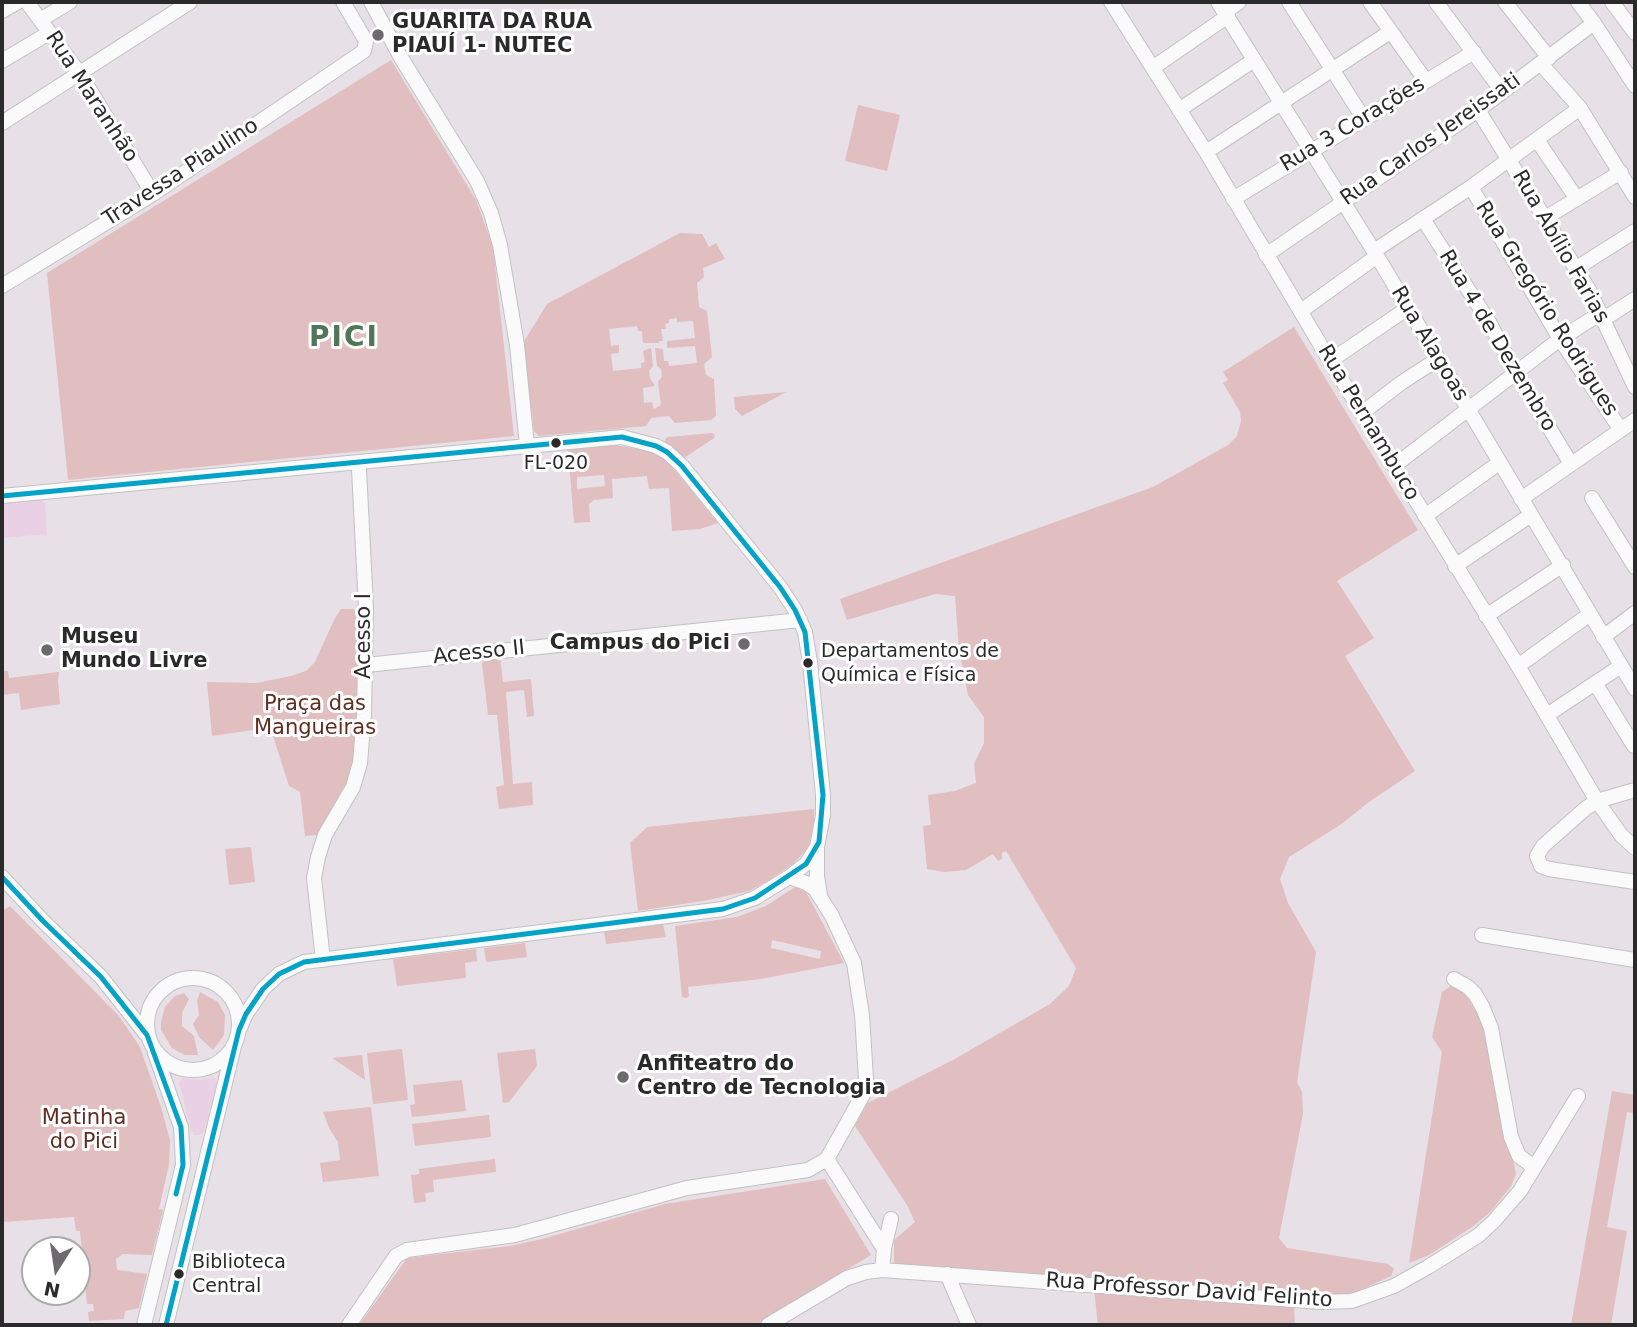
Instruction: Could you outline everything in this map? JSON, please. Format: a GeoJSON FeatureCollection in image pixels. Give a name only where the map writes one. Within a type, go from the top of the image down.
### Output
{"type":"FeatureCollection","features":[{"type":"Feature","properties":{"kind":"street"},"geometry":{"type":"LineString","coordinates":[[2,11],[18,2]]}},
{"type":"Feature","properties":{"kind":"street","name":"Rua Maranhão"},"geometry":{"type":"LineString","coordinates":[[27,2],[80,74],[153,194]]}},
{"type":"Feature","properties":{"kind":"street"},"geometry":{"type":"LineString","coordinates":[[40,20],[70,2]]}},
{"type":"Feature","properties":{"kind":"street"},"geometry":{"type":"LineString","coordinates":[[2,123],[190,2]]}},
{"type":"Feature","properties":{"kind":"street","name":"Travessa Piaulino"},"geometry":{"type":"LineString","coordinates":[[2,286],[153,194],[357,57],[364,51],[366,44],[343,2]]}},
{"type":"Feature","properties":{"kind":"street"},"geometry":{"type":"LineString","coordinates":[[371,2],[400,56],[477,181],[491,213],[500,245],[514,325],[527,446]]}},
{"type":"Feature","properties":{"kind":"street"},"geometry":{"type":"LineString","coordinates":[[1154,67],[1224,10],[1239,2]]}},
{"type":"Feature","properties":{"kind":"street"},"geometry":{"type":"LineString","coordinates":[[1289,2],[1364,118]]}},
{"type":"Feature","properties":{"kind":"street"},"geometry":{"type":"LineString","coordinates":[[1370,2],[1426,81]]}},
{"type":"Feature","properties":{"kind":"street"},"geometry":{"type":"LineString","coordinates":[[1436,2],[1502,91]]}},
{"type":"Feature","properties":{"kind":"street"},"geometry":{"type":"LineString","coordinates":[[1505,2],[1580,108],[1635,197]]}},
{"type":"Feature","properties":{"kind":"street"},"geometry":{"type":"LineString","coordinates":[[1578,2],[1635,86]]}},
{"type":"Feature","properties":{"kind":"street"},"geometry":{"type":"LineString","coordinates":[[1617,3],[1635,33]]}},
{"type":"Feature","properties":{"kind":"street","name":"Rua Carlos Jereissati"},"geometry":{"type":"LineString","coordinates":[[1266,255],[1478,110],[1617,3]]}},
{"type":"Feature","properties":{"kind":"street","name":"Rua Pernambuco"},"geometry":{"type":"LineString","coordinates":[[1118,4],[1329,361],[1518,666],[1597,801],[1632,845],[1635,858]]}},
{"type":"Feature","properties":{"kind":"street","name":"Rua Alagoas"},"geometry":{"type":"LineString","coordinates":[[1224,10],[1312,149],[1635,689]]}},
{"type":"Feature","properties":{"kind":"street"},"geometry":{"type":"LineString","coordinates":[[1206,152],[1390,32]]}},
{"type":"Feature","properties":{"kind":"street"},"geometry":{"type":"LineString","coordinates":[[2,61],[49,33]]}},
{"type":"Feature","properties":{"kind":"street","name":"Rua 3 Corações"},"geometry":{"type":"LineString","coordinates":[[1233,199],[1474,52]]}},
{"type":"Feature","properties":{"kind":"street"},"geometry":{"type":"LineString","coordinates":[[1179,110],[1254,60]]}},
{"type":"Feature","properties":{"kind":"street"},"geometry":{"type":"LineString","coordinates":[[1301,311],[1423,219],[1580,108]]}},
{"type":"Feature","properties":{"kind":"street","name":"Rua Abílio Farias"},"geometry":{"type":"LineString","coordinates":[[1478,110],[1630,362],[1635,387]]}},
{"type":"Feature","properties":{"kind":"street"},"geometry":{"type":"LineString","coordinates":[[1537,140],[1577,198]]}},
{"type":"Feature","properties":{"kind":"street"},"geometry":{"type":"LineString","coordinates":[[1545,218],[1621,172]]}},
{"type":"Feature","properties":{"kind":"street","name":"Rua Gregório Rodrigues"},"geometry":{"type":"LineString","coordinates":[[1471,187],[1560,339],[1621,430]]}},
{"type":"Feature","properties":{"kind":"street","name":"Rua 4 de Dezembro"},"geometry":{"type":"LineString","coordinates":[[1423,219],[1489,323],[1572,464]]}},
{"type":"Feature","properties":{"kind":"street"},"geometry":{"type":"LineString","coordinates":[[1575,269],[1635,231]]}},
{"type":"Feature","properties":{"kind":"street"},"geometry":{"type":"LineString","coordinates":[[1394,466],[1560,339],[1635,299]]}},
{"type":"Feature","properties":{"kind":"street"},"geometry":{"type":"LineString","coordinates":[[1329,361],[1408,308]]}},
{"type":"Feature","properties":{"kind":"street"},"geometry":{"type":"LineString","coordinates":[[1362,413],[1438,359]]}},
{"type":"Feature","properties":{"kind":"street"},"geometry":{"type":"LineString","coordinates":[[1521,499],[1635,420]]}},
{"type":"Feature","properties":{"kind":"street"},"geometry":{"type":"LineString","coordinates":[[2,496],[622,437],[646,442],[667,452],[682,466],[780,587],[805,632],[823,795],[821,834],[817,847],[806,864],[755,898],[723,909],[304,962],[279,974],[263,989],[239,1030],[166,1325]]}},
{"type":"Feature","properties":{"kind":"street"},"geometry":{"type":"LineString","coordinates":[[1426,516],[1500,463]]}},
{"type":"Feature","properties":{"kind":"street","name":"Acesso I"},"geometry":{"type":"LineString","coordinates":[[323,960],[314,878],[321,846],[353,787],[360,763],[366,665],[359,469]]}},
{"type":"Feature","properties":{"kind":"street"},"geometry":{"type":"LineString","coordinates":[[1592,499],[1629,543],[1635,568]]}},
{"type":"Feature","properties":{"kind":"street"},"geometry":{"type":"LineString","coordinates":[[1455,566],[1531,515]]}},
{"type":"Feature","properties":{"kind":"street"},"geometry":{"type":"LineString","coordinates":[[1486,616],[1563,565]]}},
{"type":"Feature","properties":{"kind":"street"},"geometry":{"type":"LineString","coordinates":[[1604,637],[1635,613]]}},
{"type":"Feature","properties":{"kind":"street"},"geometry":{"type":"LineString","coordinates":[[1518,666],[1590,614]]}},
{"type":"Feature","properties":{"kind":"street","name":"Acesso II"},"geometry":{"type":"LineString","coordinates":[[366,665],[800,620]]}},
{"type":"Feature","properties":{"kind":"street"},"geometry":{"type":"LineString","coordinates":[[1547,715],[1621,667]]}},
{"type":"Feature","properties":{"kind":"street"},"geometry":{"type":"LineString","coordinates":[[1595,684],[1634,746]]}},
{"type":"Feature","properties":{"kind":"street"},"geometry":{"type":"LineString","coordinates":[[1635,790],[1597,801],[1573,818],[1538,852],[1537,862],[1549,869],[1635,882]]}},
{"type":"Feature","properties":{"kind":"street"},"geometry":{"type":"LineString","coordinates":[[817,847],[821,900]]}},
{"type":"Feature","properties":{"kind":"street"},"geometry":{"type":"LineString","coordinates":[[2,877],[101,977],[170,1065],[185,1070],[201,1070],[216,1064],[235,1045]]}},
{"type":"Feature","properties":{"kind":"street"},"geometry":{"type":"LineString","coordinates":[[349,1325],[396,1256],[407,1250],[515,1235],[688,1188],[808,1170],[827,1159],[864,1093],[866,1079],[862,1015],[854,963],[832,916],[815,889],[789,877]]}},
{"type":"Feature","properties":{"kind":"street"},"geometry":{"type":"LineString","coordinates":[[1482,935],[1635,960]]}},
{"type":"Feature","properties":{"kind":"street"},"geometry":{"type":"LineString","coordinates":[[144,1325],[183,1165],[181,1127],[150,1042],[147,1012],[164,987],[177,980],[193,977],[221,987],[231,998],[238,1012],[239,1030]]}},
{"type":"Feature","properties":{"kind":"street"},"geometry":{"type":"LineString","coordinates":[[1454,979],[1468,987],[1483,1008],[1491,1028],[1511,1137],[1519,1156],[1534,1167]]}},
{"type":"Feature","properties":{"kind":"street","name":"Rua Professor David Felinto"},"geometry":{"type":"LineString","coordinates":[[768,1325],[847,1278],[882,1270],[1321,1302],[1352,1301],[1394,1286],[1428,1268],[1479,1234],[1510,1206],[1578,1096]]}},
{"type":"Feature","properties":{"kind":"street"},"geometry":{"type":"LineString","coordinates":[[827,1159],[884,1249]]}},
{"type":"Feature","properties":{"kind":"street"},"geometry":{"type":"LineString","coordinates":[[882,1270],[891,1219]]}},
{"type":"Feature","properties":{"kind":"street"},"geometry":{"type":"LineString","coordinates":[[947,1274],[969,1325]]}},
{"type":"Feature","properties":{"kind":"green space"},"geometry":{"type":"Polygon","coordinates":[[[391,60],[476,200],[493,247],[514,436],[68,480],[47,273],[391,60]]]}},
{"type":"Feature","properties":{"kind":"green space"},"geometry":{"type":"Polygon","coordinates":[[[858,105],[900,115],[887,171],[845,161],[858,105]]]}},
{"type":"Feature","properties":{"kind":"green space"},"geometry":{"type":"Polygon","coordinates":[[[680,233],[702,234],[709,247],[716,243],[725,259],[703,268],[704,277],[697,283],[699,307],[707,311],[712,357],[704,364],[706,375],[714,379],[716,416],[711,420],[675,423],[669,416],[651,418],[646,426],[539,436],[534,431],[523,343],[547,304],[680,233]],[[677,318],[669,319],[669,323],[665,324],[666,329],[661,329],[663,341],[659,343],[643,343],[642,331],[638,331],[637,326],[609,329],[611,346],[619,345],[619,353],[611,354],[613,371],[641,368],[641,363],[645,362],[643,351],[651,348],[653,366],[649,371],[655,386],[643,388],[644,403],[652,402],[654,409],[661,405],[658,382],[662,377],[661,369],[657,366],[655,348],[663,349],[664,361],[668,361],[669,366],[697,363],[695,346],[667,348],[667,341],[695,338],[693,321],[677,322],[677,318]]]}},
{"type":"Feature","properties":{"kind":"green space"},"geometry":{"type":"Polygon","coordinates":[[[1294,327],[1418,530],[1337,581],[1374,638],[1345,656],[1415,771],[1340,825],[1289,857],[1280,879],[1288,903],[1316,952],[1297,1082],[1302,1092],[1303,1114],[1279,1238],[1287,1248],[1388,1264],[1394,1269],[1391,1276],[1356,1292],[1294,1306],[1295,1325],[1098,1325],[1094,1290],[894,1264],[894,1240],[915,1222],[907,1205],[855,1126],[866,1104],[953,1060],[1050,1004],[1069,986],[1076,968],[1006,851],[998,861],[993,854],[966,870],[944,872],[927,869],[923,826],[931,825],[928,795],[955,791],[976,783],[974,764],[984,743],[984,717],[968,695],[959,650],[955,596],[935,594],[847,620],[840,599],[1153,487],[1228,445],[1237,436],[1241,421],[1240,412],[1223,383],[1228,380],[1223,372],[1294,327]]]}},
{"type":"Feature","properties":{"kind":"green space"},"geometry":{"type":"Polygon","coordinates":[[[786,392],[742,416],[735,409],[734,397],[786,392]]]}},
{"type":"Feature","properties":{"kind":"green space"},"geometry":{"type":"Polygon","coordinates":[[[712,433],[714,438],[684,458],[665,444],[668,437],[712,433]]]}},
{"type":"Feature","properties":{"kind":"green space"},"geometry":{"type":"Polygon","coordinates":[[[615,445],[654,452],[667,460],[718,523],[700,529],[672,531],[669,488],[649,489],[647,476],[612,479],[613,498],[594,500],[589,504],[590,522],[574,523],[568,449],[615,445]],[[604,475],[577,477],[577,489],[605,486],[604,475]]]}},
{"type":"Feature","properties":{"kind":"green space","name":"Praça das Mangueiras"},"geometry":{"type":"Polygon","coordinates":[[[341,609],[354,609],[362,616],[359,737],[350,780],[319,835],[305,836],[300,792],[289,786],[273,736],[259,729],[212,736],[207,682],[256,683],[306,671],[315,662],[341,609]]]}},
{"type":"Feature","properties":{"kind":"green space"},"geometry":{"type":"Polygon","coordinates":[[[2,652],[4,671],[8,671],[9,678],[59,672],[60,704],[21,710],[19,693],[2,695],[2,652]]]}},
{"type":"Feature","properties":{"kind":"green space"},"geometry":{"type":"Polygon","coordinates":[[[500,658],[503,682],[531,679],[534,716],[527,717],[524,690],[506,692],[513,784],[532,782],[533,805],[499,809],[496,787],[504,785],[497,715],[488,715],[482,663],[500,658]]]}},
{"type":"Feature","properties":{"kind":"green space"},"geometry":{"type":"Polygon","coordinates":[[[814,809],[814,824],[808,848],[793,864],[769,880],[749,891],[638,911],[630,843],[647,827],[814,809]]]}},
{"type":"Feature","properties":{"kind":"green space"},"geometry":{"type":"Polygon","coordinates":[[[251,847],[255,882],[229,885],[225,849],[251,847]]]}},
{"type":"Feature","properties":{"kind":"green space"},"geometry":{"type":"Polygon","coordinates":[[[795,887],[806,892],[844,963],[761,979],[688,987],[689,996],[682,997],[675,926],[737,917],[766,906],[795,887]],[[772,940],[771,948],[820,959],[821,951],[772,940]]]}},
{"type":"Feature","properties":{"kind":"green space","name":"Matinha do Pici"},"geometry":{"type":"Polygon","coordinates":[[[10,906],[119,1016],[140,1047],[162,1110],[170,1141],[169,1164],[159,1209],[163,1210],[152,1255],[123,1254],[116,1259],[117,1270],[147,1274],[139,1308],[125,1311],[124,1319],[89,1321],[88,1312],[94,1311],[91,1304],[91,1236],[80,1236],[80,1231],[76,1231],[74,1217],[2,1222],[2,911],[10,906]]]}},
{"type":"Feature","properties":{"kind":"green space"},"geometry":{"type":"Polygon","coordinates":[[[663,924],[666,937],[606,944],[604,931],[663,924]]]}},
{"type":"Feature","properties":{"kind":"green space"},"geometry":{"type":"Polygon","coordinates":[[[525,943],[527,957],[486,962],[484,948],[525,943]]]}},
{"type":"Feature","properties":{"kind":"green space"},"geometry":{"type":"Polygon","coordinates":[[[476,949],[477,961],[465,963],[466,978],[397,986],[393,959],[476,949]]]}},
{"type":"Feature","properties":{"kind":"green space"},"geometry":{"type":"Polygon","coordinates":[[[1454,984],[1467,997],[1487,1030],[1516,1174],[1511,1186],[1491,1211],[1475,1225],[1429,1255],[1409,1263],[1442,1052],[1432,1037],[1442,992],[1454,984]]]}},
{"type":"Feature","properties":{"kind":"green space"},"geometry":{"type":"Polygon","coordinates":[[[200,992],[218,1002],[225,1015],[224,1035],[213,1050],[199,1037],[193,1024],[199,1015],[197,1001],[200,992]]]}},
{"type":"Feature","properties":{"kind":"green space"},"geometry":{"type":"Polygon","coordinates":[[[184,993],[189,999],[182,1013],[182,1026],[194,1036],[198,1055],[185,1055],[172,1048],[161,1030],[165,1007],[175,996],[184,993]]]}},
{"type":"Feature","properties":{"kind":"green space"},"geometry":{"type":"Polygon","coordinates":[[[402,1049],[408,1100],[373,1104],[367,1053],[402,1049]]]}},
{"type":"Feature","properties":{"kind":"green space"},"geometry":{"type":"Polygon","coordinates":[[[535,1049],[537,1066],[509,1102],[503,1103],[497,1053],[535,1049]]]}},
{"type":"Feature","properties":{"kind":"green space"},"geometry":{"type":"Polygon","coordinates":[[[362,1055],[365,1080],[332,1058],[362,1055]]]}},
{"type":"Feature","properties":{"kind":"green space"},"geometry":{"type":"Polygon","coordinates":[[[462,1080],[466,1111],[412,1117],[410,1105],[415,1104],[413,1085],[462,1080]]]}},
{"type":"Feature","properties":{"kind":"green space"},"geometry":{"type":"Polygon","coordinates":[[[1612,1091],[1635,1095],[1635,1113],[1627,1112],[1607,1227],[1627,1231],[1611,1325],[1571,1325],[1612,1091]]]}},
{"type":"Feature","properties":{"kind":"green space"},"geometry":{"type":"Polygon","coordinates":[[[371,1107],[379,1176],[323,1182],[320,1163],[340,1160],[338,1142],[323,1112],[371,1107]]]}},
{"type":"Feature","properties":{"kind":"green space"},"geometry":{"type":"Polygon","coordinates":[[[489,1115],[491,1137],[415,1146],[412,1124],[489,1115]]]}},
{"type":"Feature","properties":{"kind":"green space"},"geometry":{"type":"Polygon","coordinates":[[[495,1159],[496,1172],[433,1180],[434,1192],[425,1193],[426,1202],[414,1203],[411,1175],[419,1174],[419,1169],[495,1159]]]}},
{"type":"Feature","properties":{"kind":"green space"},"geometry":{"type":"Polygon","coordinates":[[[825,1179],[871,1255],[756,1325],[359,1325],[407,1258],[510,1246],[665,1204],[825,1179]]]}},
{"type":"Feature","properties":{"kind":"sand"},"geometry":{"type":"Polygon","coordinates":[[[40,500],[45,503],[47,536],[2,538],[2,504],[40,500]]]}},
{"type":"Feature","properties":{"kind":"sand"},"geometry":{"type":"Polygon","coordinates":[[[212,1077],[217,1084],[204,1131],[200,1135],[194,1135],[179,1082],[183,1078],[199,1080],[212,1077]]]}},
{"type":"Feature","properties":{"kind":"transit line"},"geometry":{"type":"LineString","coordinates":[[2,496],[622,437],[656,446],[682,466],[780,587],[805,632],[823,795],[819,842],[806,864],[755,898],[723,909],[304,962],[279,974],[263,989],[239,1030],[166,1325]]}},
{"type":"Feature","properties":{"kind":"transit line"},"geometry":{"type":"LineString","coordinates":[[2,877],[101,977],[147,1035],[181,1127],[183,1165],[176,1194]]}},
{"type":"Feature","properties":{"kind":"place","name":"GUARITA DA RUA PIAUÍ 1- NUTEC"},"geometry":{"type":"Point","coordinates":[378,35]}},
{"type":"Feature","properties":{"kind":"place","name":"FL-020"},"geometry":{"type":"Point","coordinates":[556,443]}},
{"type":"Feature","properties":{"kind":"place","name":"Campus do Pici"},"geometry":{"type":"Point","coordinates":[744,644]}},
{"type":"Feature","properties":{"kind":"place","name":"Museu Mundo Livre"},"geometry":{"type":"Point","coordinates":[47,650]}},
{"type":"Feature","properties":{"kind":"place","name":"Departamentos de Química e Física"},"geometry":{"type":"Point","coordinates":[808,663]}},
{"type":"Feature","properties":{"kind":"place","name":"Anfiteatro do Centro de Tecnologia"},"geometry":{"type":"Point","coordinates":[623,1077]}},
{"type":"Feature","properties":{"kind":"place","name":"Biblioteca Central"},"geometry":{"type":"Point","coordinates":[179,1274]}},
{"type":"Feature","properties":{"kind":"district","name":"PICI"},"geometry":{"type":"Point","coordinates":[344,339]}}]}
